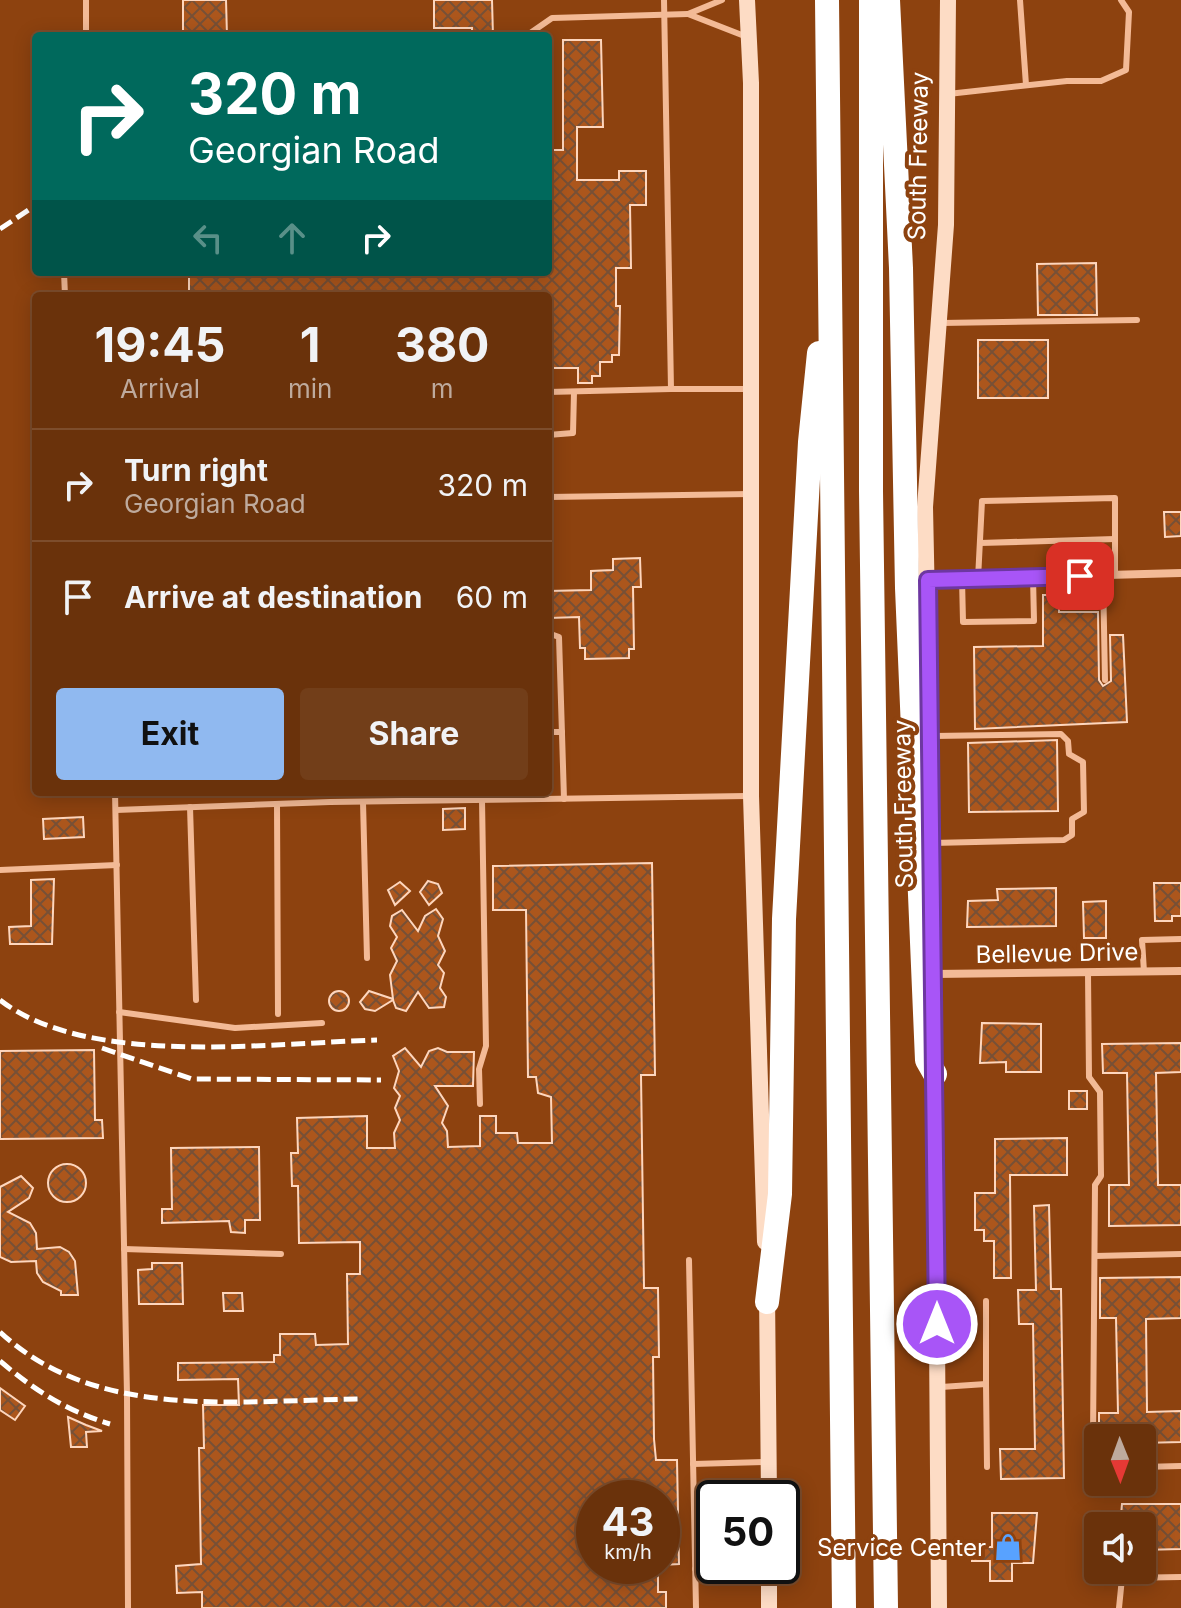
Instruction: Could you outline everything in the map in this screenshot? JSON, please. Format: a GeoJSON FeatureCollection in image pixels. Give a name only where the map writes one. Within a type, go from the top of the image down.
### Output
{"type":"FeatureCollection","features":[{"type":"Feature","properties":{"kind":"highway"},"geometry":{"type":"LineString","coordinates":[[827,0],[844,1608]]}},
{"type":"Feature","properties":{"kind":"highway","name":"South Freeway"},"geometry":{"type":"LineString","coordinates":[[871,0],[871,491],[886,1608]]}},
{"type":"Feature","properties":{"kind":"highway"},"geometry":{"type":"LineString","coordinates":[[888,0],[901,268],[912,711],[927,1060],[935,1074]]}},
{"type":"Feature","properties":{"kind":"highway"},"geometry":{"type":"LineString","coordinates":[[767,1302],[780,1194],[784,919],[811,429],[830,275]]}},
{"type":"Feature","properties":{"kind":"main road"},"geometry":{"type":"LineString","coordinates":[[747,0],[751,796],[767,1302],[768,1480]]}},
{"type":"Feature","properties":{"kind":"main road","name":"South Freeway"},"geometry":{"type":"LineString","coordinates":[[939,1608],[934,974],[925,507],[946,225],[948,0]]}},
{"type":"Feature","properties":{"kind":"main road"},"geometry":{"type":"LineString","coordinates":[[769,1584],[769,1608]]}},
{"type":"Feature","properties":{"kind":"street"},"geometry":{"type":"LineString","coordinates":[[928,580],[1181,573]]}},
{"type":"Feature","properties":{"kind":"street","name":"Bellevue Drive"},"geometry":{"type":"LineString","coordinates":[[934,974],[1181,971]]}},
{"type":"Feature","properties":{"kind":"lane"},"geometry":{"type":"LineString","coordinates":[[86,0],[86,32]]}},
{"type":"Feature","properties":{"kind":"lane"},"geometry":{"type":"LineString","coordinates":[[664,0],[671,389]]}},
{"type":"Feature","properties":{"kind":"lane"},"geometry":{"type":"LineString","coordinates":[[532,32],[552,18],[688,14],[722,0]]}},
{"type":"Feature","properties":{"kind":"lane"},"geometry":{"type":"LineString","coordinates":[[1020,0],[1026,85]]}},
{"type":"Feature","properties":{"kind":"lane"},"geometry":{"type":"LineString","coordinates":[[948,94],[1101,81],[1126,70],[1129,12],[1121,0]]}},
{"type":"Feature","properties":{"kind":"lane"},"geometry":{"type":"LineString","coordinates":[[688,14],[748,37]]}},
{"type":"Feature","properties":{"kind":"lane"},"geometry":{"type":"LineString","coordinates":[[938,323],[1137,320]]}},
{"type":"Feature","properties":{"kind":"lane"},"geometry":{"type":"LineString","coordinates":[[552,392],[751,389]]}},
{"type":"Feature","properties":{"kind":"lane"},"geometry":{"type":"LineString","coordinates":[[552,435],[573,433],[574,392]]}},
{"type":"Feature","properties":{"kind":"lane"},"geometry":{"type":"LineString","coordinates":[[552,497],[751,494]]}},
{"type":"Feature","properties":{"kind":"lane"},"geometry":{"type":"LineString","coordinates":[[978,579],[982,501],[1115,498],[1115,575]]}},
{"type":"Feature","properties":{"kind":"lane"},"geometry":{"type":"LineString","coordinates":[[980,543],[1115,539]]}},
{"type":"Feature","properties":{"kind":"lane"},"geometry":{"type":"LineString","coordinates":[[1103,575],[1105,680]]}},
{"type":"Feature","properties":{"kind":"lane"},"geometry":{"type":"LineString","coordinates":[[962,579],[963,622],[1034,621],[1033,577]]}},
{"type":"Feature","properties":{"kind":"lane"},"geometry":{"type":"LineString","coordinates":[[552,634],[559,637],[564,799]]}},
{"type":"Feature","properties":{"kind":"lane"},"geometry":{"type":"LineString","coordinates":[[552,732],[562,732]]}},
{"type":"Feature","properties":{"kind":"lane"},"geometry":{"type":"LineString","coordinates":[[930,736],[1061,734],[1068,741],[1069,754],[1083,762],[1084,812],[1072,819],[1072,835],[1064,840],[932,843]]}},
{"type":"Feature","properties":{"kind":"lane"},"geometry":{"type":"LineString","coordinates":[[115,796],[128,1608]]}},
{"type":"Feature","properties":{"kind":"lane"},"geometry":{"type":"LineString","coordinates":[[116,810],[363,802],[751,796]]}},
{"type":"Feature","properties":{"kind":"lane"},"geometry":{"type":"LineString","coordinates":[[480,1104],[479,1069],[486,1046],[482,800]]}},
{"type":"Feature","properties":{"kind":"lane"},"geometry":{"type":"LineString","coordinates":[[363,802],[367,958]]}},
{"type":"Feature","properties":{"kind":"lane"},"geometry":{"type":"LineString","coordinates":[[277,804],[278,1014]]}},
{"type":"Feature","properties":{"kind":"lane"},"geometry":{"type":"LineString","coordinates":[[190,807],[196,1000]]}},
{"type":"Feature","properties":{"kind":"lane"},"geometry":{"type":"LineString","coordinates":[[0,870],[117,865]]}},
{"type":"Feature","properties":{"kind":"lane"},"geometry":{"type":"LineString","coordinates":[[1144,972],[1142,940],[1181,939]]}},
{"type":"Feature","properties":{"kind":"lane"},"geometry":{"type":"LineString","coordinates":[[1088,973],[1089,1077],[1100,1092],[1101,1176],[1095,1185],[1093,1424]]}},
{"type":"Feature","properties":{"kind":"lane"},"geometry":{"type":"LineString","coordinates":[[119,1012],[235,1028],[322,1023]]}},
{"type":"Feature","properties":{"kind":"lane"},"geometry":{"type":"LineString","coordinates":[[124,1249],[281,1254]]}},
{"type":"Feature","properties":{"kind":"lane"},"geometry":{"type":"LineString","coordinates":[[1095,1256],[1181,1254]]}},
{"type":"Feature","properties":{"kind":"lane"},"geometry":{"type":"LineString","coordinates":[[689,1260],[696,1608]]}},
{"type":"Feature","properties":{"kind":"lane"},"geometry":{"type":"LineString","coordinates":[[986,1301],[987,1467]]}},
{"type":"Feature","properties":{"kind":"lane"},"geometry":{"type":"LineString","coordinates":[[937,1387],[986,1384]]}},
{"type":"Feature","properties":{"kind":"lane"},"geometry":{"type":"LineString","coordinates":[[693,1464],[768,1462]]}},
{"type":"Feature","properties":{"kind":"lane"},"geometry":{"type":"LineString","coordinates":[[1156,1467],[1181,1466]]}},
{"type":"Feature","properties":{"kind":"lane"},"geometry":{"type":"LineString","coordinates":[[1119,1608],[1122,1578],[1181,1577]]}},
{"type":"Feature","properties":{"kind":"building"},"geometry":{"type":"Polygon","coordinates":[[[183,0],[226,0],[227,32],[183,32],[183,0]]]}},
{"type":"Feature","properties":{"kind":"building"},"geometry":{"type":"Polygon","coordinates":[[[434,0],[492,0],[493,32],[472,32],[472,28],[434,28],[434,0]]]}},
{"type":"Feature","properties":{"kind":"building"},"geometry":{"type":"Polygon","coordinates":[[[563,40],[601,40],[603,127],[577,127],[577,180],[619,180],[619,171],[646,171],[646,205],[630,205],[631,268],[616,268],[616,306],[620,306],[619,355],[612,355],[612,362],[600,362],[600,376],[592,376],[592,383],[578,383],[578,368],[552,368],[552,292],[189,292],[189,276],[552,276],[552,150],[563,150],[563,40]]]}},
{"type":"Feature","properties":{"kind":"building"},"geometry":{"type":"Polygon","coordinates":[[[1096,263],[1097,315],[1038,315],[1037,264],[1096,263]]]}},
{"type":"Feature","properties":{"kind":"building"},"geometry":{"type":"Polygon","coordinates":[[[978,340],[1048,340],[1048,398],[978,398],[978,340]]]}},
{"type":"Feature","properties":{"kind":"building"},"geometry":{"type":"Polygon","coordinates":[[[1164,512],[1181,512],[1181,536],[1165,537],[1164,512]]]}},
{"type":"Feature","properties":{"kind":"building"},"geometry":{"type":"Polygon","coordinates":[[[640,558],[641,587],[633,587],[634,649],[629,649],[629,658],[585,659],[585,648],[580,648],[579,617],[552,618],[552,591],[591,590],[591,571],[613,570],[613,559],[640,558]]]}},
{"type":"Feature","properties":{"kind":"building"},"geometry":{"type":"Polygon","coordinates":[[[1043,595],[1059,595],[1059,612],[1098,612],[1099,680],[1103,686],[1111,681],[1110,635],[1123,635],[1127,722],[975,729],[974,647],[1043,646],[1043,595]]]}},
{"type":"Feature","properties":{"kind":"building"},"geometry":{"type":"Polygon","coordinates":[[[1057,740],[1058,811],[969,812],[968,743],[1057,740]]]}},
{"type":"Feature","properties":{"kind":"building"},"geometry":{"type":"Polygon","coordinates":[[[465,808],[465,829],[443,830],[443,809],[465,808]]]}},
{"type":"Feature","properties":{"kind":"building"},"geometry":{"type":"Polygon","coordinates":[[[83,817],[84,837],[44,839],[43,819],[83,817]]]}},
{"type":"Feature","properties":{"kind":"building"},"geometry":{"type":"Polygon","coordinates":[[[652,863],[655,1075],[641,1075],[644,1288],[658,1288],[659,1357],[653,1357],[656,1460],[677,1460],[677,1480],[576,1480],[576,1584],[658,1584],[658,1592],[666,1592],[666,1608],[202,1608],[202,1592],[177,1593],[176,1566],[201,1564],[199,1448],[204,1448],[203,1405],[239,1405],[238,1379],[178,1380],[178,1363],[274,1362],[274,1355],[280,1355],[280,1334],[315,1334],[316,1345],[348,1344],[347,1274],[360,1274],[360,1242],[299,1243],[298,1186],[292,1186],[291,1153],[298,1153],[297,1118],[367,1116],[367,1148],[395,1148],[394,1133],[400,1120],[395,1108],[400,1096],[394,1088],[399,1071],[393,1056],[405,1048],[421,1067],[429,1051],[438,1048],[447,1052],[474,1052],[473,1086],[435,1086],[448,1106],[442,1123],[447,1131],[448,1147],[480,1146],[480,1116],[496,1116],[496,1133],[517,1133],[518,1143],[552,1143],[551,1097],[538,1093],[536,1077],[528,1077],[526,910],[493,910],[493,866],[652,863]]]}},
{"type":"Feature","properties":{"kind":"building"},"geometry":{"type":"Polygon","coordinates":[[[54,879],[52,944],[10,944],[9,927],[31,926],[31,880],[54,879]]]}},
{"type":"Feature","properties":{"kind":"building"},"geometry":{"type":"Polygon","coordinates":[[[428,881],[438,884],[442,893],[429,905],[420,892],[428,881]]]}},
{"type":"Feature","properties":{"kind":"building"},"geometry":{"type":"Polygon","coordinates":[[[400,882],[410,891],[395,905],[388,890],[400,882]]]}},
{"type":"Feature","properties":{"kind":"building"},"geometry":{"type":"Polygon","coordinates":[[[1154,883],[1181,883],[1181,916],[1172,916],[1172,921],[1155,921],[1154,883]]]}},
{"type":"Feature","properties":{"kind":"building"},"geometry":{"type":"Polygon","coordinates":[[[1056,888],[1056,926],[967,927],[968,901],[998,900],[997,889],[1056,888]]]}},
{"type":"Feature","properties":{"kind":"building"},"geometry":{"type":"Polygon","coordinates":[[[1106,901],[1106,938],[1084,938],[1083,902],[1106,901]]]}},
{"type":"Feature","properties":{"kind":"building"},"geometry":{"type":"Polygon","coordinates":[[[436,909],[443,919],[438,936],[445,951],[438,965],[444,973],[440,988],[446,997],[444,1007],[429,1008],[418,992],[406,1011],[396,1008],[393,1000],[375,1011],[365,1009],[360,1002],[369,991],[393,999],[390,975],[397,961],[391,948],[397,937],[390,926],[392,916],[402,910],[418,931],[425,916],[436,909]]]}},
{"type":"Feature","properties":{"kind":"building"},"geometry":{"type":"Polygon","coordinates":[[[339,991],[346,994],[349,1001],[346,1008],[339,1011],[332,1008],[329,1001],[332,994],[339,991]]]}},
{"type":"Feature","properties":{"kind":"building"},"geometry":{"type":"Polygon","coordinates":[[[982,1023],[1041,1024],[1041,1072],[1006,1072],[1006,1062],[980,1063],[982,1023]]]}},
{"type":"Feature","properties":{"kind":"building"},"geometry":{"type":"Polygon","coordinates":[[[1181,1043],[1181,1072],[1156,1073],[1158,1185],[1181,1185],[1181,1225],[1109,1226],[1109,1185],[1129,1185],[1127,1073],[1103,1073],[1102,1044],[1181,1043]]]}},
{"type":"Feature","properties":{"kind":"building"},"geometry":{"type":"Polygon","coordinates":[[[94,1050],[95,1120],[102,1120],[103,1138],[0,1139],[0,1051],[94,1050]]]}},
{"type":"Feature","properties":{"kind":"building"},"geometry":{"type":"Polygon","coordinates":[[[1069,1091],[1087,1091],[1087,1109],[1069,1109],[1069,1091]]]}},
{"type":"Feature","properties":{"kind":"building"},"geometry":{"type":"Polygon","coordinates":[[[1067,1138],[1067,1175],[1010,1175],[1011,1278],[994,1278],[994,1241],[984,1241],[984,1230],[975,1230],[975,1193],[995,1193],[995,1139],[1067,1138]]]}},
{"type":"Feature","properties":{"kind":"building"},"geometry":{"type":"Polygon","coordinates":[[[259,1147],[260,1220],[245,1220],[245,1233],[231,1232],[229,1221],[162,1223],[162,1209],[172,1209],[171,1148],[259,1147]]]}},
{"type":"Feature","properties":{"kind":"building"},"geometry":{"type":"Polygon","coordinates":[[[67,1164],[81,1169],[86,1183],[81,1197],[67,1202],[53,1197],[48,1183],[53,1169],[67,1164]]]}},
{"type":"Feature","properties":{"kind":"building"},"geometry":{"type":"Polygon","coordinates":[[[21,1176],[33,1188],[29,1198],[8,1212],[30,1223],[36,1233],[37,1249],[60,1247],[69,1252],[75,1261],[78,1295],[61,1295],[61,1291],[43,1282],[37,1273],[36,1261],[11,1262],[0,1257],[0,1187],[21,1176]]]}},
{"type":"Feature","properties":{"kind":"building"},"geometry":{"type":"Polygon","coordinates":[[[1049,1205],[1051,1289],[1061,1289],[1064,1478],[1001,1479],[1000,1449],[1035,1449],[1033,1324],[1019,1324],[1018,1290],[1036,1290],[1034,1206],[1049,1205]]]}},
{"type":"Feature","properties":{"kind":"building"},"geometry":{"type":"Polygon","coordinates":[[[152,1263],[182,1263],[183,1304],[139,1304],[138,1270],[152,1269],[152,1263]]]}},
{"type":"Feature","properties":{"kind":"building"},"geometry":{"type":"Polygon","coordinates":[[[1181,1277],[1181,1318],[1146,1319],[1147,1412],[1181,1411],[1181,1442],[1156,1443],[1156,1424],[1099,1424],[1099,1413],[1118,1413],[1116,1318],[1100,1318],[1100,1278],[1181,1277]]]}},
{"type":"Feature","properties":{"kind":"building"},"geometry":{"type":"Polygon","coordinates":[[[223,1293],[242,1293],[243,1311],[224,1311],[223,1293]]]}},
{"type":"Feature","properties":{"kind":"building"},"geometry":{"type":"Polygon","coordinates":[[[0,1388],[25,1406],[15,1420],[0,1410],[0,1388]]]}},
{"type":"Feature","properties":{"kind":"building"},"geometry":{"type":"Polygon","coordinates":[[[68,1417],[102,1431],[86,1432],[87,1447],[71,1447],[68,1417]]]}},
{"type":"Feature","properties":{"kind":"building"},"geometry":{"type":"Polygon","coordinates":[[[1122,1504],[1181,1504],[1181,1549],[1156,1550],[1156,1512],[1121,1512],[1122,1504]]]}},
{"type":"Feature","properties":{"kind":"building","name":"Service Center"},"geometry":{"type":"Polygon","coordinates":[[[992,1513],[1037,1513],[1033,1563],[1012,1563],[1012,1581],[990,1581],[990,1561],[972,1561],[972,1547],[992,1547],[992,1513]]]}},
{"type":"Feature","properties":{"kind":"railway"},"geometry":{"type":"LineString","coordinates":[[0,229],[32,208]]}},
{"type":"Feature","properties":{"kind":"railway"},"geometry":{"type":"LineString","coordinates":[[0,1000],[37,1021],[81,1035],[129,1043],[233,1047],[377,1040]]}},
{"type":"Feature","properties":{"kind":"railway"},"geometry":{"type":"LineString","coordinates":[[102,1048],[192,1079],[381,1080]]}},
{"type":"Feature","properties":{"kind":"railway"},"geometry":{"type":"LineString","coordinates":[[0,1332],[38,1361],[80,1381],[124,1393],[171,1400],[218,1402],[360,1399]]}},
{"type":"Feature","properties":{"kind":"railway"},"geometry":{"type":"LineString","coordinates":[[0,1361],[52,1398],[79,1413],[110,1424]]}},
{"type":"Feature","properties":{"kind":"place","name":"Service Center"},"geometry":{"type":"Point","coordinates":[1008,1547]}},
{"type":"Feature","properties":{"kind":"route"},"geometry":{"type":"LineString","coordinates":[[937,1324],[928,580],[1080,576]]}}]}
